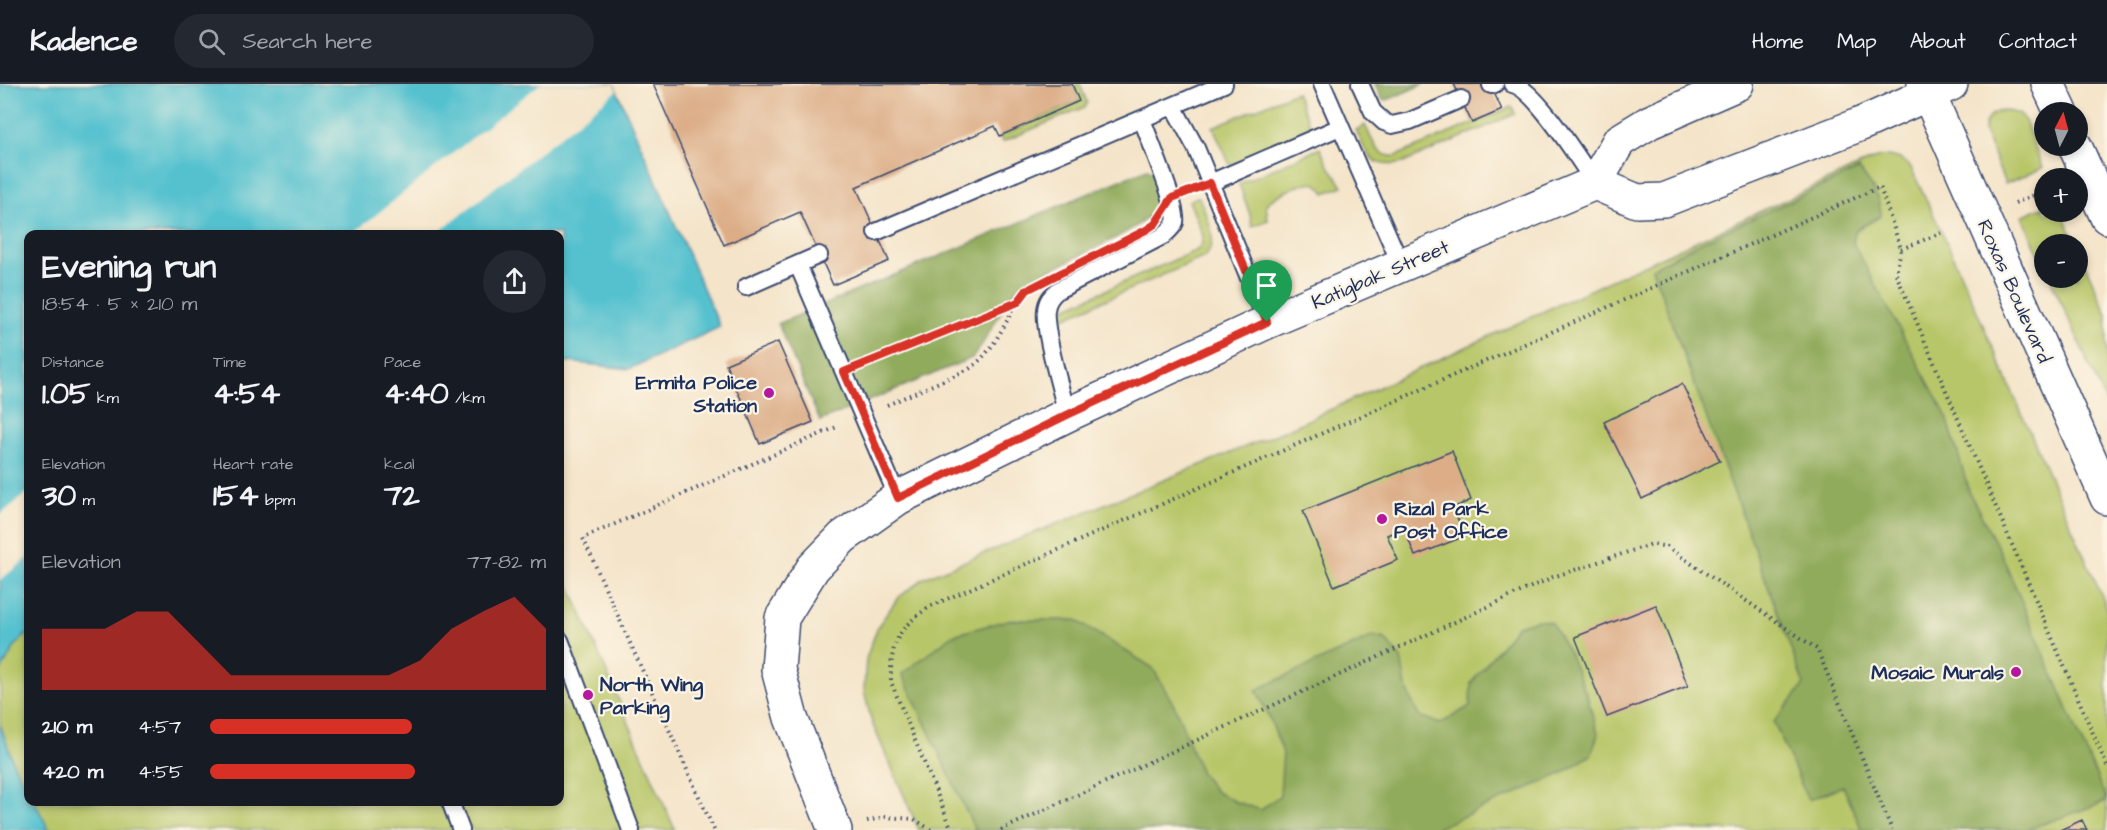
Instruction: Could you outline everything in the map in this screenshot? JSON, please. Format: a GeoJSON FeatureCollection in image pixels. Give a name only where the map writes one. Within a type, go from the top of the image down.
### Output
{"type":"FeatureCollection","features":[{"type":"Feature","properties":{"kind":"main road"},"geometry":{"type":"LineString","coordinates":[[1737,84],[1650,122],[1619,141],[1595,183],[1637,201],[1664,200],[1861,124],[1934,87]]}},
{"type":"Feature","properties":{"kind":"main road"},"geometry":{"type":"LineString","coordinates":[[2048,84],[2056,102]]}},
{"type":"Feature","properties":{"kind":"main road","name":"Roxas Boulevard"},"geometry":{"type":"LineString","coordinates":[[1934,87],[2107,498]]}},
{"type":"Feature","properties":{"kind":"main road"},"geometry":{"type":"LineString","coordinates":[[2080,156],[2107,217]]}},
{"type":"Feature","properties":{"kind":"main road","name":"Katigbak Street"},"geometry":{"type":"LineString","coordinates":[[834,829],[791,718],[778,669],[782,618],[813,568],[843,537],[898,498],[1067,415],[1267,322],[1595,183]]}},
{"type":"Feature","properties":{"kind":"lane"},"geometry":{"type":"LineString","coordinates":[[876,232],[1224,84]]}},
{"type":"Feature","properties":{"kind":"lane"},"geometry":{"type":"LineString","coordinates":[[1322,84],[1401,265]]}},
{"type":"Feature","properties":{"kind":"lane"},"geometry":{"type":"LineString","coordinates":[[1360,84],[1373,112],[1383,122],[1392,125],[1410,121],[1461,99]]}},
{"type":"Feature","properties":{"kind":"lane"},"geometry":{"type":"LineString","coordinates":[[1512,84],[1528,93],[1539,105],[1595,183]]}},
{"type":"Feature","properties":{"kind":"lane"},"geometry":{"type":"LineString","coordinates":[[1173,106],[1196,148],[1267,322]]}},
{"type":"Feature","properties":{"kind":"lane"},"geometry":{"type":"LineString","coordinates":[[1067,415],[1048,334],[1046,311],[1050,297],[1058,290],[1163,236],[1175,222],[1176,213],[1172,198],[1142,119]]}},
{"type":"Feature","properties":{"kind":"lane"},"geometry":{"type":"LineString","coordinates":[[1210,183],[1340,127]]}},
{"type":"Feature","properties":{"kind":"lane"},"geometry":{"type":"LineString","coordinates":[[746,287],[819,255]]}},
{"type":"Feature","properties":{"kind":"lane"},"geometry":{"type":"LineString","coordinates":[[798,265],[898,498]]}},
{"type":"Feature","properties":{"kind":"lane"},"geometry":{"type":"LineString","coordinates":[[564,651],[631,830]]}},
{"type":"Feature","properties":{"kind":"lane"},"geometry":{"type":"LineString","coordinates":[[452,806],[461,830]]}},
{"type":"Feature","properties":{"kind":"path"},"geometry":{"type":"LineString","coordinates":[[952,830],[891,682],[890,658],[898,637],[912,618],[931,606],[1880,187],[1901,249],[1896,274],[2107,766]]}},
{"type":"Feature","properties":{"kind":"path"},"geometry":{"type":"LineString","coordinates":[[2015,203],[2034,195]]}},
{"type":"Feature","properties":{"kind":"path"},"geometry":{"type":"LineString","coordinates":[[1901,249],[1941,233]]}},
{"type":"Feature","properties":{"kind":"path"},"geometry":{"type":"LineString","coordinates":[[714,830],[583,538],[969,369],[987,354],[1022,295]]}},
{"type":"Feature","properties":{"kind":"path"},"geometry":{"type":"LineString","coordinates":[[844,372],[1018,302]]}},
{"type":"Feature","properties":{"kind":"path"},"geometry":{"type":"LineString","coordinates":[[1001,830],[1553,577],[1652,544],[1667,547],[1817,649],[1892,830]]}},
{"type":"Feature","properties":{"kind":"path"},"geometry":{"type":"LineString","coordinates":[[834,829],[885,817],[914,819],[931,830]]}},
{"type":"Feature","properties":{"kind":"green space"},"geometry":{"type":"Polygon","coordinates":[[[1072,84],[1080,84],[1087,103],[1085,107],[1002,142],[1000,136],[1079,101],[1072,84]]]}},
{"type":"Feature","properties":{"kind":"green space"},"geometry":{"type":"Polygon","coordinates":[[[1375,84],[1424,84],[1387,100],[1382,99],[1375,84]]]}},
{"type":"Feature","properties":{"kind":"green space"},"geometry":{"type":"Polygon","coordinates":[[[1296,92],[1312,130],[1230,165],[1213,127],[1296,92]]]}},
{"type":"Feature","properties":{"kind":"green space"},"geometry":{"type":"Polygon","coordinates":[[[1511,107],[1515,114],[1403,163],[1393,165],[1377,162],[1372,158],[1356,130],[1365,125],[1380,151],[1389,156],[1396,156],[1511,107]]]}},
{"type":"Feature","properties":{"kind":"green space"},"geometry":{"type":"Polygon","coordinates":[[[2003,110],[2019,114],[2025,121],[2034,144],[2034,156],[2038,156],[2043,168],[2034,168],[2034,172],[2005,184],[1984,131],[1989,117],[2003,110]]]}},
{"type":"Feature","properties":{"kind":"green space"},"geometry":{"type":"Polygon","coordinates":[[[1320,148],[1328,165],[1343,186],[1325,193],[1314,183],[1288,190],[1266,205],[1268,220],[1252,227],[1239,184],[1320,148]]]}},
{"type":"Feature","properties":{"kind":"green space"},"geometry":{"type":"Polygon","coordinates":[[[1888,156],[1900,159],[1910,166],[1948,245],[2107,608],[2107,830],[919,830],[872,723],[864,691],[866,659],[878,626],[898,598],[924,578],[1284,431],[1876,158],[1888,156]]]}},
{"type":"Feature","properties":{"kind":"green space"},"geometry":{"type":"Polygon","coordinates":[[[1147,169],[1154,174],[1162,193],[1161,200],[1154,211],[1121,235],[1021,285],[1007,302],[972,358],[820,421],[778,324],[1147,169]]]}},
{"type":"Feature","properties":{"kind":"green space"},"geometry":{"type":"Polygon","coordinates":[[[1859,169],[1874,191],[1881,216],[1856,230],[1853,243],[1947,417],[1970,494],[2001,553],[2107,801],[2026,830],[1862,830],[1843,786],[1808,800],[1774,722],[1804,685],[1652,268],[1697,244],[1859,169]]]}},
{"type":"Feature","properties":{"kind":"green space"},"geometry":{"type":"Polygon","coordinates":[[[1199,197],[1212,235],[1210,250],[1205,257],[1059,320],[1056,312],[1197,250],[1201,246],[1203,236],[1189,201],[1199,197]]]}},
{"type":"Feature","properties":{"kind":"green space"},"geometry":{"type":"Polygon","coordinates":[[[2034,211],[2034,222],[2066,222],[2072,234],[2034,234],[2034,243],[2022,216],[2034,211]]]}},
{"type":"Feature","properties":{"kind":"green space"},"geometry":{"type":"Polygon","coordinates":[[[2088,271],[2107,315],[2107,404],[2055,288],[2088,288],[2088,271]]]}},
{"type":"Feature","properties":{"kind":"green space","name":"North Wing Parking"},"geometry":{"type":"Polygon","coordinates":[[[564,573],[675,830],[49,830],[37,806],[564,806],[564,573]]]}},
{"type":"Feature","properties":{"kind":"green space"},"geometry":{"type":"Polygon","coordinates":[[[1008,620],[1076,620],[1153,668],[1176,709],[1201,773],[1216,792],[1236,802],[1261,810],[1280,795],[1283,753],[1256,690],[1373,636],[1385,639],[1401,658],[1406,687],[1418,715],[1440,724],[1470,706],[1471,683],[1517,626],[1537,620],[1551,622],[1570,655],[1587,696],[1598,734],[1591,755],[1561,774],[1432,830],[975,830],[902,674],[953,635],[1008,620]]]}},
{"type":"Feature","properties":{"kind":"green space"},"geometry":{"type":"Polygon","coordinates":[[[24,637],[24,783],[14,765],[0,724],[0,672],[15,646],[24,637]]]}},
{"type":"Feature","properties":{"kind":"water"},"geometry":{"type":"Polygon","coordinates":[[[0,84],[614,84],[720,327],[629,369],[564,361],[564,230],[24,230],[24,637],[15,646],[0,672],[0,84]]]}},
{"type":"Feature","properties":{"kind":"water"},"geometry":{"type":"Polygon","coordinates":[[[0,724],[14,765],[24,783],[24,806],[37,806],[49,830],[0,830],[0,724]]]}},
{"type":"Feature","properties":{"kind":"pier"},"geometry":{"type":"Polygon","coordinates":[[[540,84],[614,84],[617,91],[441,230],[357,230],[540,84]]]}},
{"type":"Feature","properties":{"kind":"pier"},"geometry":{"type":"Polygon","coordinates":[[[24,495],[24,561],[0,580],[0,515],[24,495]]]}},
{"type":"Feature","properties":{"kind":"building"},"geometry":{"type":"Polygon","coordinates":[[[653,84],[1072,84],[1079,101],[1000,136],[995,126],[856,187],[889,261],[833,285],[800,212],[724,245],[653,84]]]}},
{"type":"Feature","properties":{"kind":"building"},"geometry":{"type":"Polygon","coordinates":[[[1454,84],[1490,84],[1502,110],[1472,123],[1454,84]]]}},
{"type":"Feature","properties":{"kind":"building","name":"Ermita Police Station"},"geometry":{"type":"Polygon","coordinates":[[[778,342],[813,422],[760,444],[726,364],[778,342]]]}},
{"type":"Feature","properties":{"kind":"building"},"geometry":{"type":"Polygon","coordinates":[[[1682,384],[1720,461],[1642,499],[1604,422],[1682,384]]]}},
{"type":"Feature","properties":{"kind":"building","name":"Rizal Park Post Office"},"geometry":{"type":"Polygon","coordinates":[[[1452,451],[1471,500],[1453,508],[1465,536],[1415,556],[1404,528],[1387,535],[1398,560],[1334,586],[1303,511],[1452,451]]]}},
{"type":"Feature","properties":{"kind":"building"},"geometry":{"type":"Polygon","coordinates":[[[1656,605],[1688,686],[1607,717],[1575,637],[1656,605]]]}},
{"type":"Feature","properties":{"kind":"building"},"geometry":{"type":"Polygon","coordinates":[[[2082,820],[2087,830],[2060,830],[2082,820]]]}},
{"type":"Feature","properties":{"kind":"place","name":"Ermita Police Station"},"geometry":{"type":"Point","coordinates":[769,393]}},
{"type":"Feature","properties":{"kind":"place","name":"Rizal Park Post Office"},"geometry":{"type":"Point","coordinates":[1382,519]}},
{"type":"Feature","properties":{"kind":"place","name":"Mosaic Murals"},"geometry":{"type":"Point","coordinates":[2016,672]}},
{"type":"Feature","properties":{"kind":"place","name":"North Wing Parking"},"geometry":{"type":"Point","coordinates":[588,695]}},
{"type":"Feature","properties":{"kind":"route"},"geometry":{"type":"LineString","coordinates":[[1210,183],[1267,322],[1067,415],[898,498],[844,372],[1018,302],[1027,290],[1155,224],[1172,198],[1210,183]]}}]}
